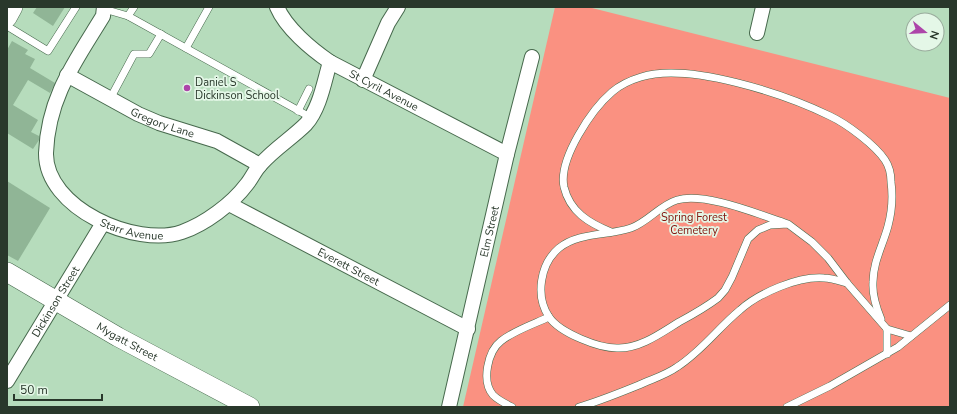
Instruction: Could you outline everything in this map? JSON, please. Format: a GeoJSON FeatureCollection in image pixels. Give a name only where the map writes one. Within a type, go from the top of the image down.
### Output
{"type":"FeatureCollection","features":[{"type":"Feature","properties":{"kind":"street"},"geometry":{"type":"LineString","coordinates":[[7,18],[13,7]]}},
{"type":"Feature","properties":{"kind":"street","name":"St Cyril Avenue"},"geometry":{"type":"LineString","coordinates":[[277,7],[280,14],[310,49],[330,62],[507,154]]}},
{"type":"Feature","properties":{"kind":"street"},"geometry":{"type":"LineString","coordinates":[[363,80],[388,23],[398,7]]}},
{"type":"Feature","properties":{"kind":"street"},"geometry":{"type":"LineString","coordinates":[[757,33],[763,7]]}},
{"type":"Feature","properties":{"kind":"street","name":"Starr Avenue"},"geometry":{"type":"LineString","coordinates":[[104,8],[102,16],[58,93],[49,121],[46,155],[51,177],[58,189],[75,205],[103,223],[134,233],[163,235],[182,232],[207,219],[229,204],[248,184],[260,165],[306,123],[304,114],[320,96],[330,62]]}},
{"type":"Feature","properties":{"kind":"street","name":"Elm Street"},"geometry":{"type":"LineString","coordinates":[[449,407],[507,154],[532,57]]}},
{"type":"Feature","properties":{"kind":"street","name":"Gregory Lane"},"geometry":{"type":"LineString","coordinates":[[67,75],[138,114],[159,123],[217,141],[260,165]]}},
{"type":"Feature","properties":{"kind":"street","name":"Everett Street"},"geometry":{"type":"LineString","coordinates":[[229,204],[468,329]]}},
{"type":"Feature","properties":{"kind":"street","name":"Dickinson Street"},"geometry":{"type":"LineString","coordinates":[[9,374],[56,302],[103,223]]}},
{"type":"Feature","properties":{"kind":"street","name":"Mygatt Street"},"geometry":{"type":"LineString","coordinates":[[7,272],[56,302],[238,404]]}},
{"type":"Feature","properties":{"kind":"lane"},"geometry":{"type":"LineString","coordinates":[[7,26],[48,51],[76,7]]}},
{"type":"Feature","properties":{"kind":"lane"},"geometry":{"type":"LineString","coordinates":[[128,16],[134,7]]}},
{"type":"Feature","properties":{"kind":"lane"},"geometry":{"type":"LineString","coordinates":[[186,48],[209,7]]}},
{"type":"Feature","properties":{"kind":"lane"},"geometry":{"type":"LineString","coordinates":[[104,8],[128,16],[304,114],[309,89]]}},
{"type":"Feature","properties":{"kind":"lane"},"geometry":{"type":"LineString","coordinates":[[110,99],[134,54],[149,54],[161,34]]}},
{"type":"Feature","properties":{"kind":"lane"},"geometry":{"type":"LineString","coordinates":[[612,232],[594,225],[575,209],[569,200],[564,186],[565,166],[571,149],[582,129],[599,106],[613,91],[629,82],[640,77],[655,74],[674,73],[714,78],[755,88],[832,116],[859,134],[875,148],[885,160],[890,173],[893,194],[892,208],[888,226],[878,254],[873,282],[874,298],[885,326],[887,354]]}},
{"type":"Feature","properties":{"kind":"lane"},"geometry":{"type":"LineString","coordinates":[[788,224],[770,225],[758,230],[748,239],[732,277],[725,290],[718,298],[657,336],[637,345],[620,348],[597,346],[557,325],[549,317],[543,303],[540,289],[542,275],[549,260],[558,249],[570,241],[583,237],[632,228],[677,200],[688,199],[712,201],[788,224],[812,242],[828,258],[847,283],[885,326],[912,336]]}},
{"type":"Feature","properties":{"kind":"lane"},"geometry":{"type":"LineString","coordinates":[[580,407],[601,401],[678,367],[707,344],[740,310],[754,300],[788,284],[806,279],[824,278],[847,283]]}},
{"type":"Feature","properties":{"kind":"lane"},"geometry":{"type":"LineString","coordinates":[[787,407],[830,386],[887,354],[898,347],[950,305]]}},
{"type":"Feature","properties":{"kind":"lane"},"geometry":{"type":"LineString","coordinates":[[512,407],[493,394],[488,383],[487,374],[489,361],[500,342],[509,336],[549,317]]}},
{"type":"Feature","properties":{"kind":"green space","name":"Spring Forest Cemetery"},"geometry":{"type":"Polygon","coordinates":[[[555,7],[588,7],[950,98],[950,407],[463,407],[555,7]]]}},
{"type":"Feature","properties":{"kind":"building"},"geometry":{"type":"Polygon","coordinates":[[[37,7],[65,7],[53,26],[33,13],[37,7]]]}},
{"type":"Feature","properties":{"kind":"building"},"geometry":{"type":"Polygon","coordinates":[[[12,41],[28,50],[25,54],[35,59],[30,68],[55,83],[50,93],[28,80],[13,105],[38,120],[31,132],[39,136],[39,140],[33,149],[7,133],[7,50],[12,41]]]}},
{"type":"Feature","properties":{"kind":"building"},"geometry":{"type":"Polygon","coordinates":[[[7,181],[50,208],[18,261],[7,255],[7,181]]]}},
{"type":"Feature","properties":{"kind":"place","name":"Daniel S Dickinson School"},"geometry":{"type":"Point","coordinates":[187,88]}}]}
